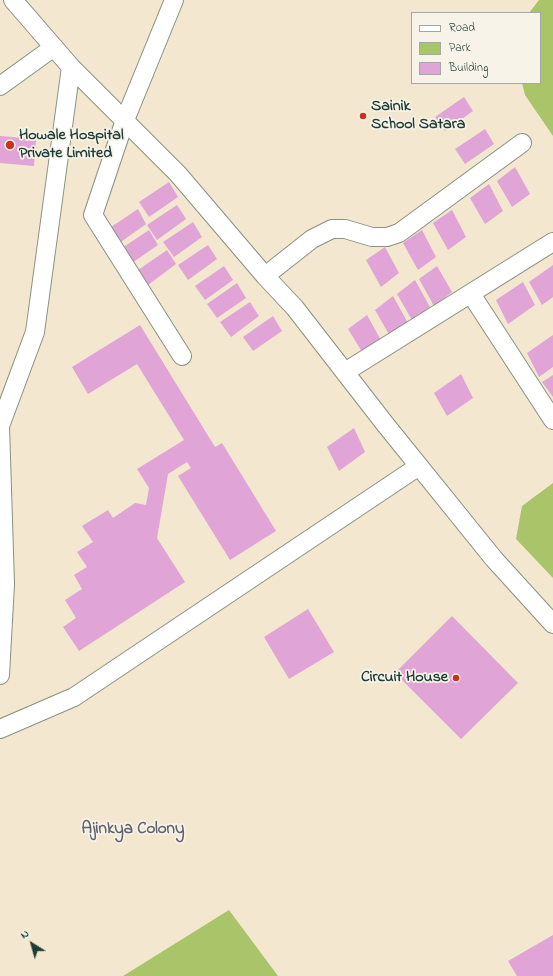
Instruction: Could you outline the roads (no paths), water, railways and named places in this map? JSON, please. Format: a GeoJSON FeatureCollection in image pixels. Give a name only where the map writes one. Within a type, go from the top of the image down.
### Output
{"type":"FeatureCollection","features":[{"type":"Feature","properties":{"kind":"street"},"geometry":{"type":"LineString","coordinates":[[0,10],[13,0],[71,67],[178,174],[265,276],[295,308],[418,466],[494,559],[553,624]]}},
{"type":"Feature","properties":{"kind":"street"},"geometry":{"type":"LineString","coordinates":[[174,0],[125,120],[93,214],[182,356]]}},
{"type":"Feature","properties":{"kind":"street"},"geometry":{"type":"LineString","coordinates":[[0,86],[54,47]]}},
{"type":"Feature","properties":{"kind":"street"},"geometry":{"type":"LineString","coordinates":[[0,675],[4,584],[0,426],[35,332],[71,67]]}},
{"type":"Feature","properties":{"kind":"street"},"geometry":{"type":"LineString","coordinates":[[265,276],[312,239],[332,229],[345,229],[372,237],[387,237],[398,233],[522,143]]}},
{"type":"Feature","properties":{"kind":"street"},"geometry":{"type":"LineString","coordinates":[[345,372],[553,242]]}},
{"type":"Feature","properties":{"kind":"street"},"geometry":{"type":"LineString","coordinates":[[471,294],[553,420]]}},
{"type":"Feature","properties":{"kind":"street"},"geometry":{"type":"LineString","coordinates":[[0,729],[74,697],[418,466]]}},
{"type":"Feature","properties":{"kind":"place","name":"Sainik School Satara"},"geometry":{"type":"Point","coordinates":[363,116]}},
{"type":"Feature","properties":{"kind":"place","name":"Howale Hospital Private Limited"},"geometry":{"type":"Point","coordinates":[10,145]}},
{"type":"Feature","properties":{"kind":"place","name":"Circuit House"},"geometry":{"type":"Point","coordinates":[456,678]}},
{"type":"Feature","properties":{"kind":"district","name":"Ajinkya Colony"},"geometry":{"type":"Point","coordinates":[133,830]}}]}
